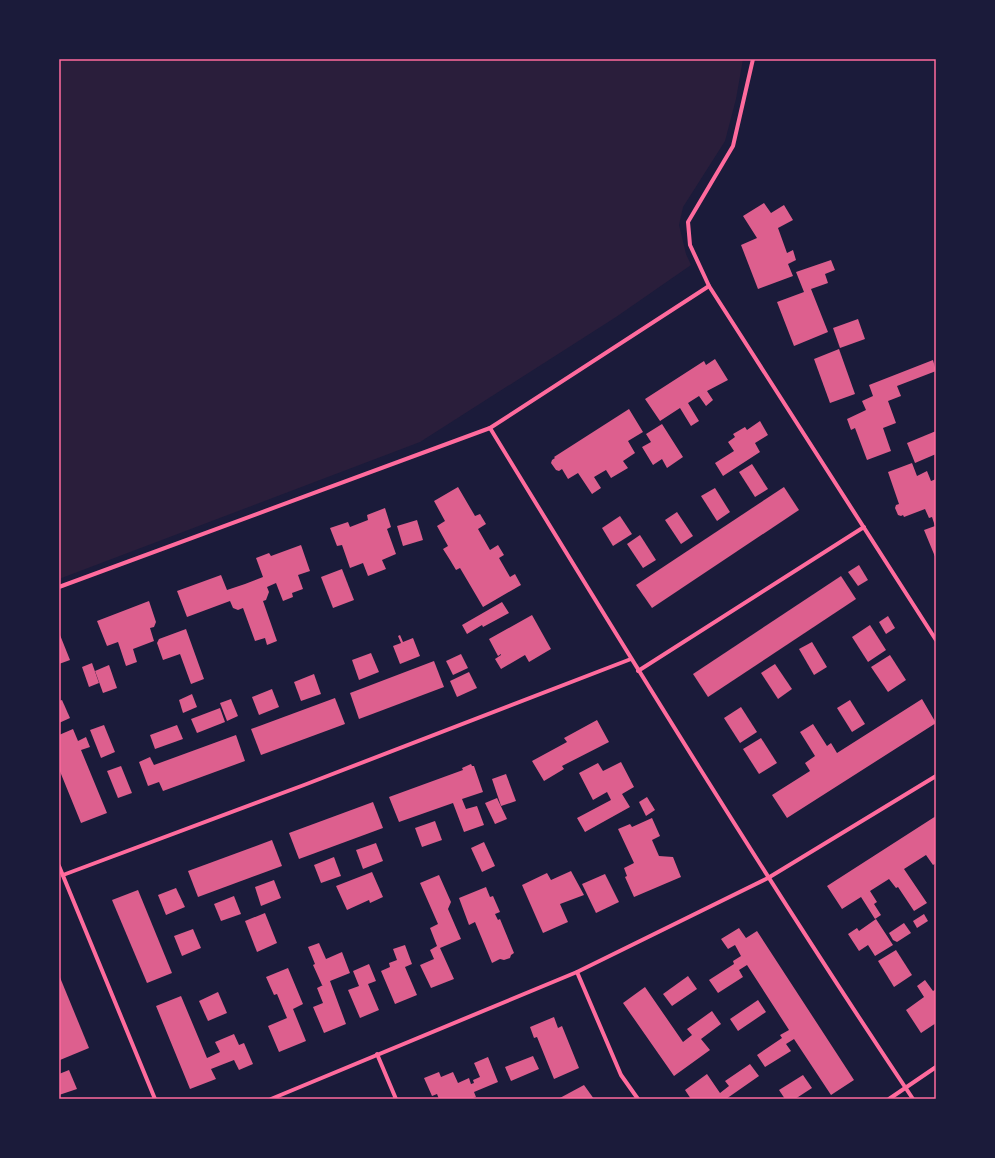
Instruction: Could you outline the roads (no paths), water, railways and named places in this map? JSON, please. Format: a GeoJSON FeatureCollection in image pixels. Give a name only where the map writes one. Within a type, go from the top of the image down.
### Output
{"type":"FeatureCollection","features":[{"type":"Feature","properties":{"kind":"street"},"geometry":{"type":"LineString","coordinates":[[754,59],[733,146],[688,222],[690,245],[709,286],[936,640]]}},
{"type":"Feature","properties":{"kind":"street"},"geometry":{"type":"LineString","coordinates":[[59,587],[490,428],[709,286]]}},
{"type":"Feature","properties":{"kind":"street"},"geometry":{"type":"LineString","coordinates":[[490,428],[638,671],[768,878],[913,1099]]}},
{"type":"Feature","properties":{"kind":"street"},"geometry":{"type":"LineString","coordinates":[[638,671],[864,527]]}},
{"type":"Feature","properties":{"kind":"street"},"geometry":{"type":"LineString","coordinates":[[63,875],[304,785],[631,659]]}},
{"type":"Feature","properties":{"kind":"street"},"geometry":{"type":"LineString","coordinates":[[271,1099],[577,972],[768,878],[936,776]]}},
{"type":"Feature","properties":{"kind":"street"},"geometry":{"type":"LineString","coordinates":[[59,866],[155,1099]]}},
{"type":"Feature","properties":{"kind":"street"},"geometry":{"type":"LineString","coordinates":[[577,972],[621,1075],[638,1099]]}},
{"type":"Feature","properties":{"kind":"street"},"geometry":{"type":"LineString","coordinates":[[377,1054],[396,1099]]}},
{"type":"Feature","properties":{"kind":"street"},"geometry":{"type":"LineString","coordinates":[[890,1099],[936,1067]]}}]}
